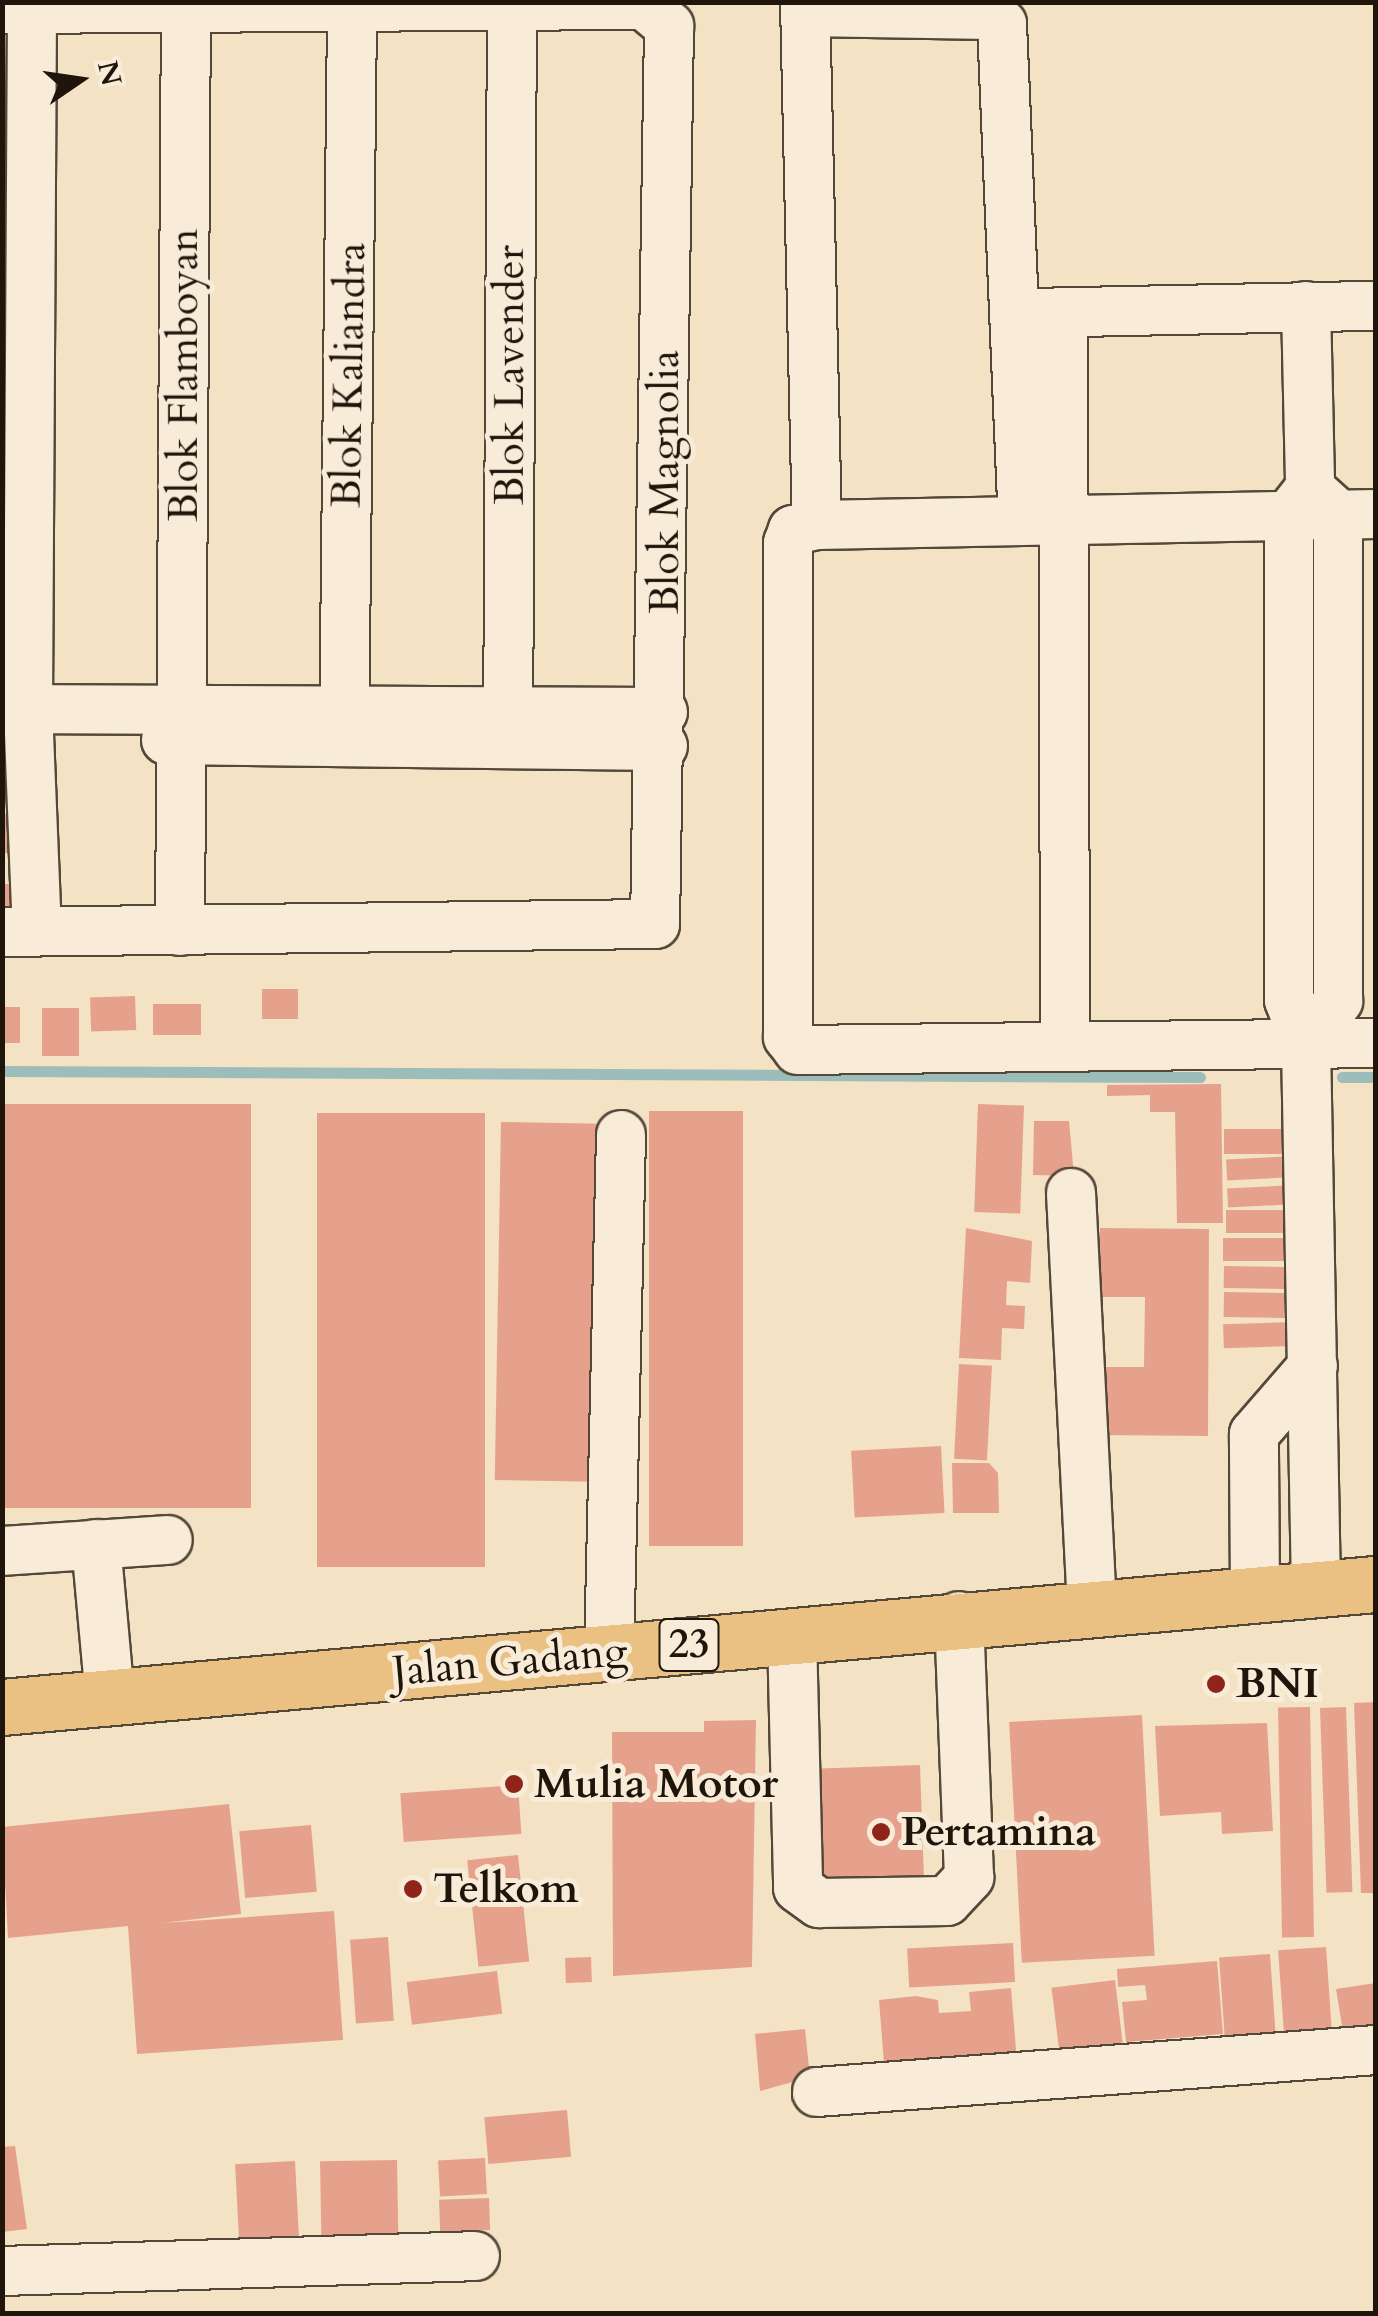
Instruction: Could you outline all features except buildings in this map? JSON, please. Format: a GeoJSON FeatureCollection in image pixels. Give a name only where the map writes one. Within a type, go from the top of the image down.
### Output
{"type":"FeatureCollection","features":[{"type":"Feature","properties":{"kind":"highway","name":"Jalan Gadang"},"geometry":{"type":"LineString","coordinates":[[2,1707],[608,1653],[960,1616],[1376,1584]]}},
{"type":"Feature","properties":{"kind":"street","name":"Blok Magnolia"},"geometry":{"type":"LineString","coordinates":[[180,931],[642,929],[660,911],[668,26],[644,5],[512,6]]}},
{"type":"Feature","properties":{"kind":"street"},"geometry":{"type":"LineString","coordinates":[[180,931],[20,932],[16,725],[17,9],[512,6]]}},
{"type":"Feature","properties":{"kind":"street","name":"Blok Lavender"},"geometry":{"type":"LineString","coordinates":[[508,726],[512,6]]}},
{"type":"Feature","properties":{"kind":"street"},"geometry":{"type":"LineString","coordinates":[[818,525],[805,7],[990,15],[1002,24],[1070,520],[1065,1046]]}},
{"type":"Feature","properties":{"kind":"street","name":"Blok Kaliandra"},"geometry":{"type":"LineString","coordinates":[[345,724],[352,8]]}},
{"type":"Feature","properties":{"kind":"street","name":"Blok Flamboyan"},"geometry":{"type":"LineString","coordinates":[[180,931],[186,10]]}},
{"type":"Feature","properties":{"kind":"street"},"geometry":{"type":"LineString","coordinates":[[1306,306],[1328,508],[1313,797],[1338,1001],[1306,1044],[1316,1590]]}},
{"type":"Feature","properties":{"kind":"street"},"geometry":{"type":"LineString","coordinates":[[1040,313],[1376,306]]}},
{"type":"Feature","properties":{"kind":"street"},"geometry":{"type":"LineString","coordinates":[[1023,521],[1040,313]]}},
{"type":"Feature","properties":{"kind":"street"},"geometry":{"type":"LineString","coordinates":[[1328,508],[1070,520],[818,525],[792,530],[788,543],[788,1037],[813,1051],[1376,1043]]}},
{"type":"Feature","properties":{"kind":"street"},"geometry":{"type":"LineString","coordinates":[[16,725],[345,724],[663,729]]}},
{"type":"Feature","properties":{"kind":"street"},"geometry":{"type":"LineString","coordinates":[[608,1653],[620,1134]]}},
{"type":"Feature","properties":{"kind":"street"},"geometry":{"type":"LineString","coordinates":[[1071,1193],[1092,1608]]}},
{"type":"Feature","properties":{"kind":"street"},"geometry":{"type":"LineString","coordinates":[[1255,1594],[1254,1434],[1313,1366]]}},
{"type":"Feature","properties":{"kind":"street"},"geometry":{"type":"LineString","coordinates":[[2,1550],[168,1540]]}},
{"type":"Feature","properties":{"kind":"street"},"geometry":{"type":"LineString","coordinates":[[96,1544],[110,1698]]}},
{"type":"Feature","properties":{"kind":"street"},"geometry":{"type":"LineString","coordinates":[[792,1634],[798,1888],[819,1903],[947,1901],[968,1877],[960,1616]]}},
{"type":"Feature","properties":{"kind":"street"},"geometry":{"type":"LineString","coordinates":[[817,2092],[1376,2050]]}},
{"type":"Feature","properties":{"kind":"street"},"geometry":{"type":"LineString","coordinates":[[2,2271],[475,2256]]}},
{"type":"Feature","properties":{"kind":"waterway"},"geometry":{"type":"LineString","coordinates":[[2,1071],[1200,1077]]}},
{"type":"Feature","properties":{"kind":"waterway"},"geometry":{"type":"LineString","coordinates":[[1342,1077],[1376,1077]]}},
{"type":"Feature","properties":{"kind":"place","name":"BNI"},"geometry":{"type":"Point","coordinates":[1216,1684]}},
{"type":"Feature","properties":{"kind":"place","name":"Mulia Motor"},"geometry":{"type":"Point","coordinates":[514,1784]}},
{"type":"Feature","properties":{"kind":"place","name":"Pertamina"},"geometry":{"type":"Point","coordinates":[881,1832]}},
{"type":"Feature","properties":{"kind":"place","name":"Telkom"},"geometry":{"type":"Point","coordinates":[413,1889]}}]}
